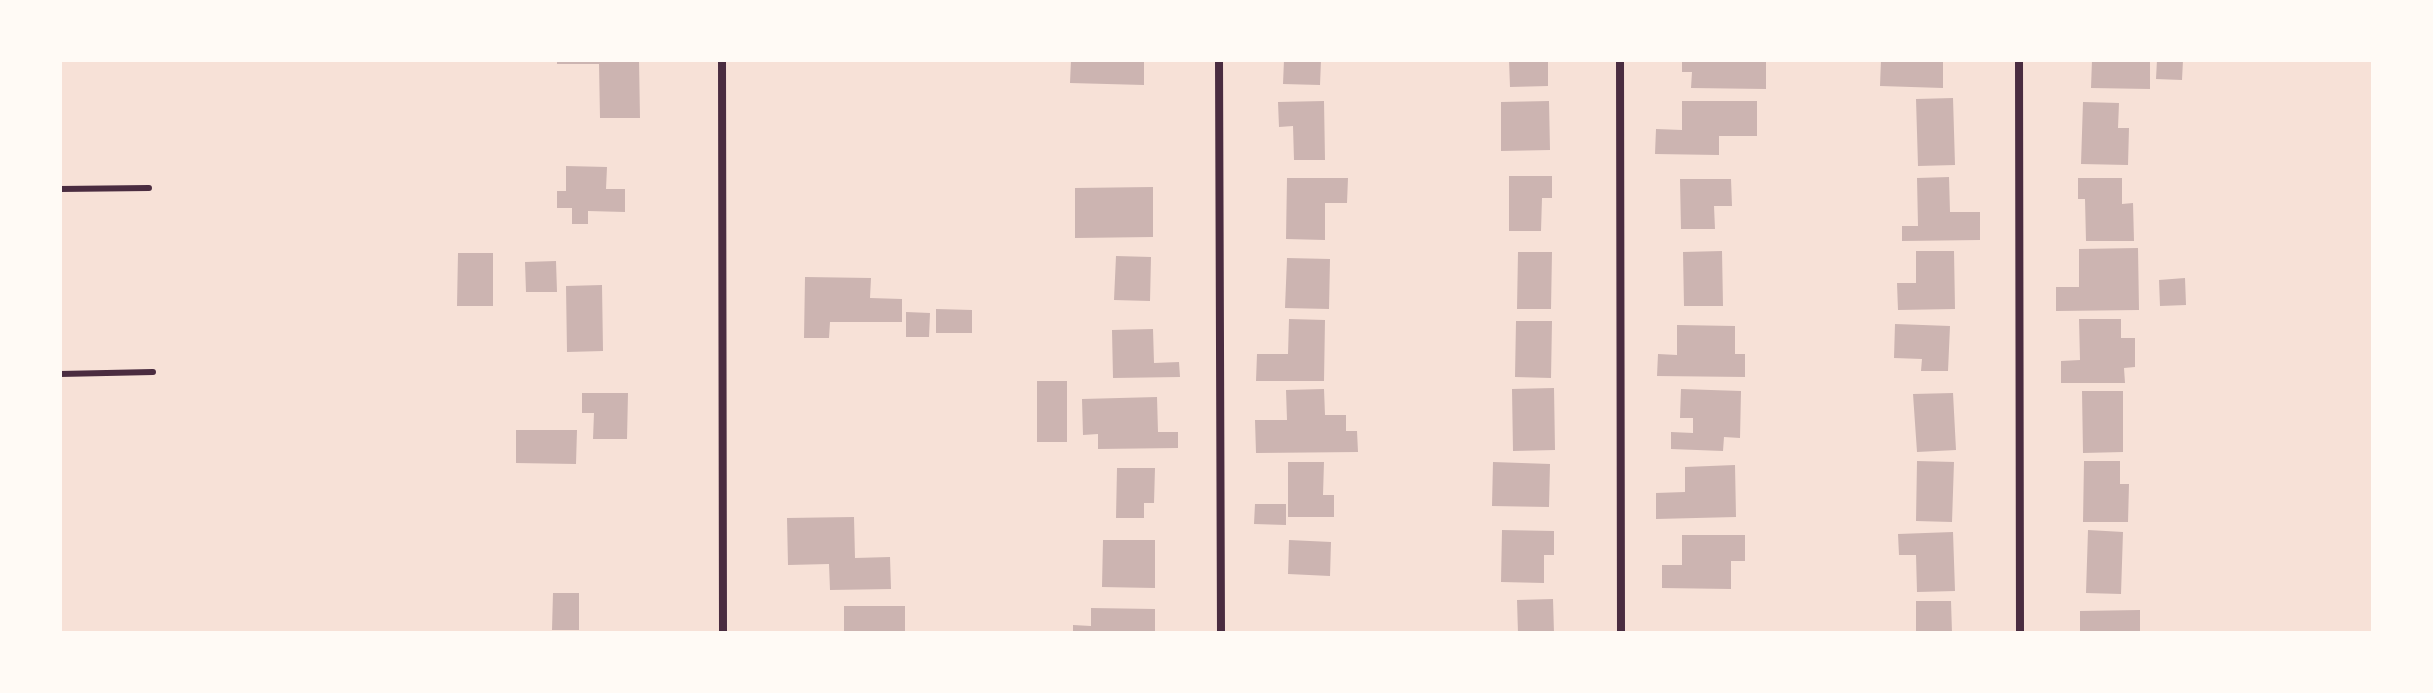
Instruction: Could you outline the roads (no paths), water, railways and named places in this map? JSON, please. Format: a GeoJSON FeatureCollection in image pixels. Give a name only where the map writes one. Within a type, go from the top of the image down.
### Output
{"type":"FeatureCollection","features":[{"type":"Feature","properties":{"kind":"street"},"geometry":{"type":"LineString","coordinates":[[722,60],[723,633]]}},
{"type":"Feature","properties":{"kind":"street"},"geometry":{"type":"LineString","coordinates":[[1219,60],[1221,633]]}},
{"type":"Feature","properties":{"kind":"street"},"geometry":{"type":"LineString","coordinates":[[1620,60],[1621,633]]}},
{"type":"Feature","properties":{"kind":"street"},"geometry":{"type":"LineString","coordinates":[[2019,60],[2020,633]]}},
{"type":"Feature","properties":{"kind":"lane"},"geometry":{"type":"LineString","coordinates":[[60,189],[149,188]]}},
{"type":"Feature","properties":{"kind":"lane"},"geometry":{"type":"LineString","coordinates":[[60,374],[153,372]]}}]}
